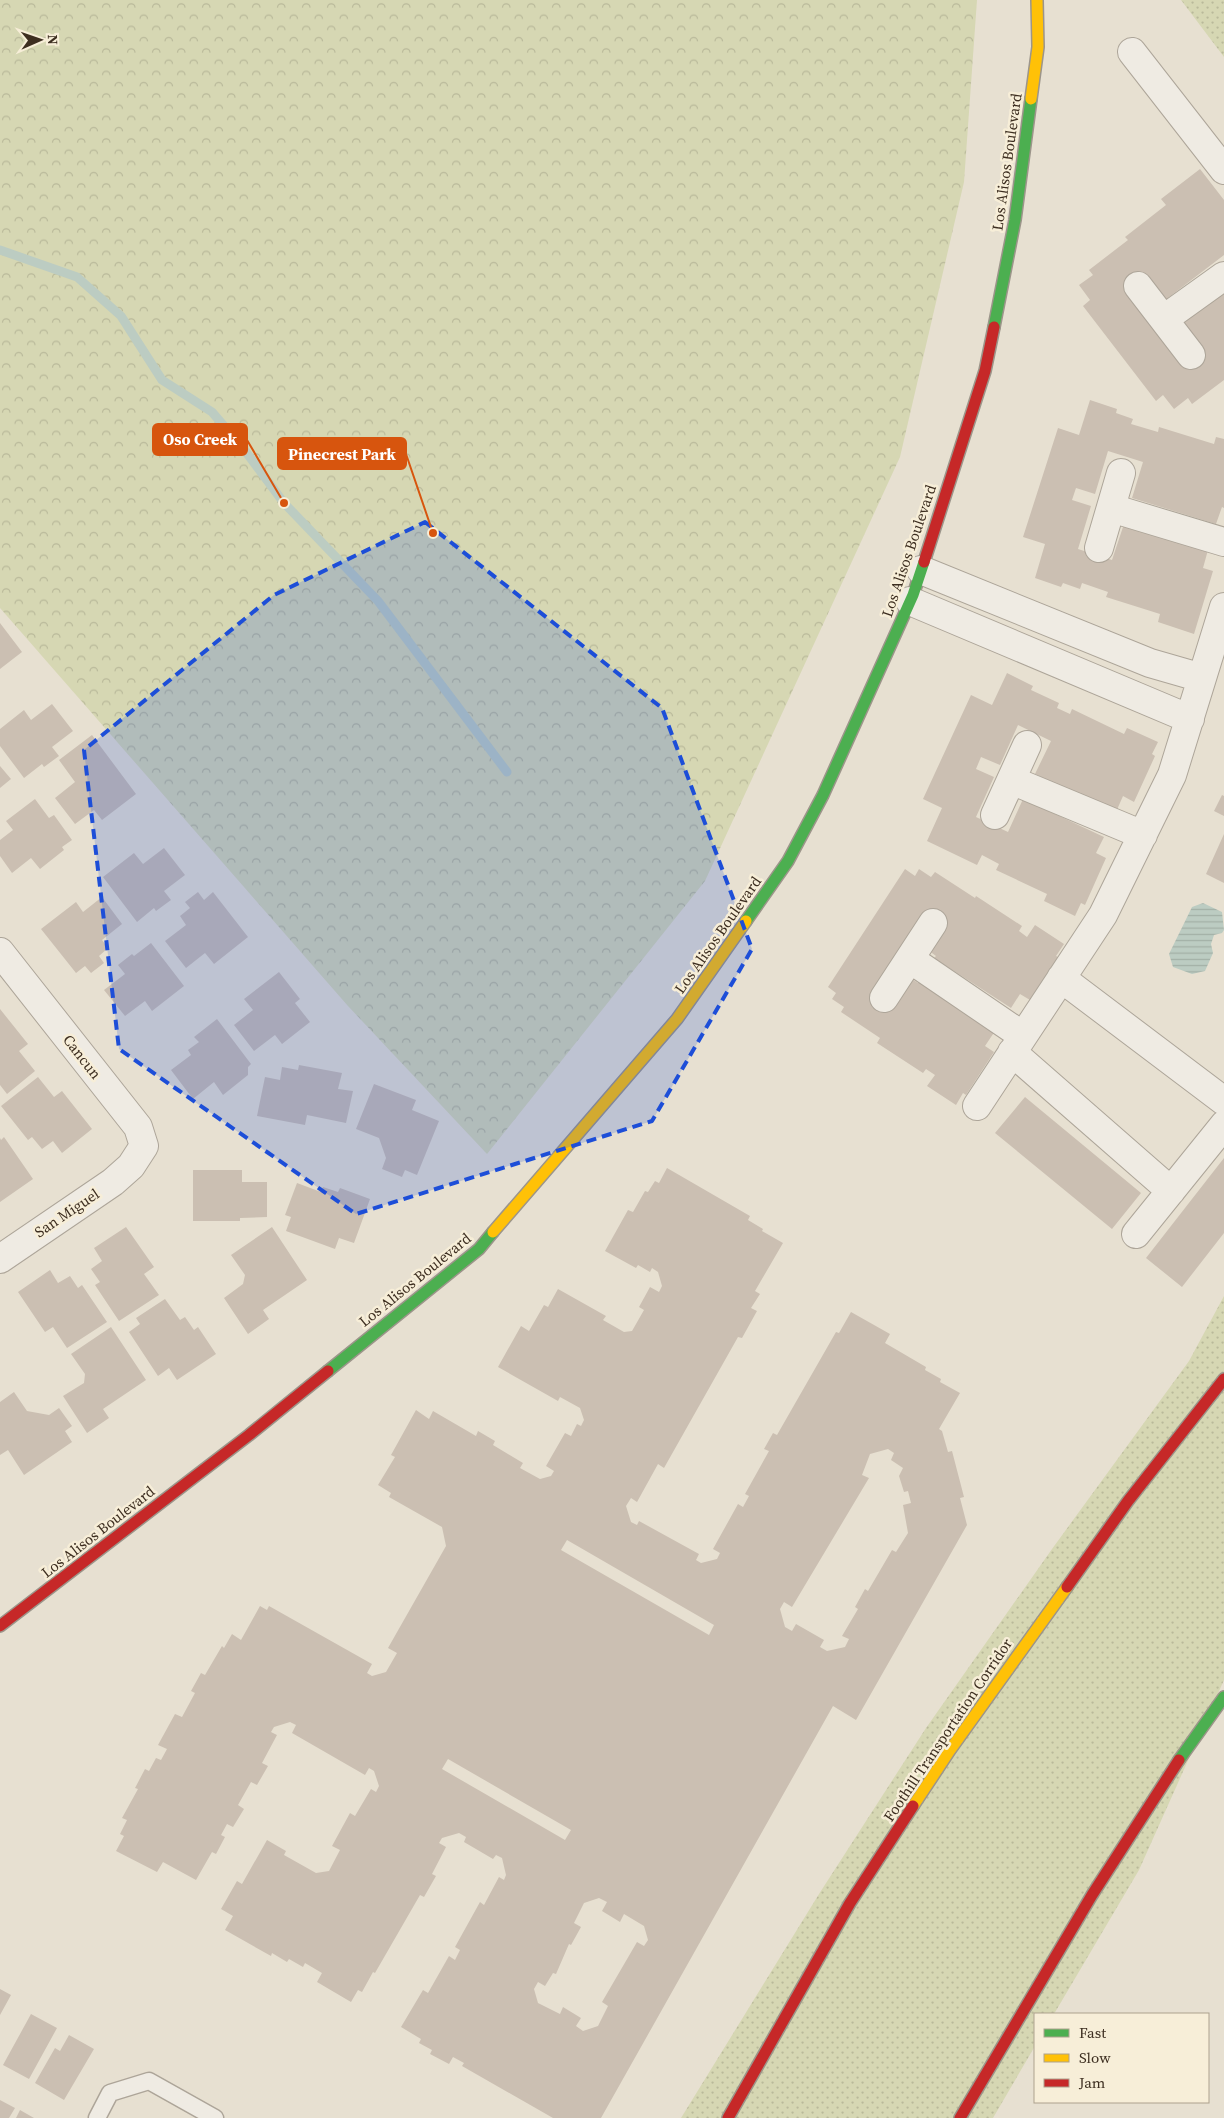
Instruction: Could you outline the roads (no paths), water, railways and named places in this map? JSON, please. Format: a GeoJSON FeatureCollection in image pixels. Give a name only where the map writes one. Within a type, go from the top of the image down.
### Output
{"type":"FeatureCollection","features":[{"type":"Feature","properties":{"kind":"main road","name":"Los Alisos Boulevard"},"geometry":{"type":"LineString","coordinates":[[0,1626],[249,1435],[479,1249],[677,1019],[788,861],[823,795],[910,601],[985,371],[1016,211],[1038,47],[1037,0]]}},
{"type":"Feature","properties":{"kind":"main road","name":"Foothill Transportation Corridor"},"geometry":{"type":"LineString","coordinates":[[728,2118],[850,1903],[950,1750],[1128,1501],[1224,1379]]}},
{"type":"Feature","properties":{"kind":"main road"},"geometry":{"type":"LineString","coordinates":[[960,2118],[1092,1895],[1193,1738],[1224,1696]]}},
{"type":"Feature","properties":{"kind":"street"},"geometry":{"type":"LineString","coordinates":[[1132,52],[1224,170]]}},
{"type":"Feature","properties":{"kind":"street"},"geometry":{"type":"LineString","coordinates":[[1164,319],[1224,276]]}},
{"type":"Feature","properties":{"kind":"street"},"geometry":{"type":"LineString","coordinates":[[1138,286],[1191,355]]}},
{"type":"Feature","properties":{"kind":"street"},"geometry":{"type":"LineString","coordinates":[[1100,548],[1121,473]]}},
{"type":"Feature","properties":{"kind":"street"},"geometry":{"type":"LineString","coordinates":[[1111,508],[1224,542]]}},
{"type":"Feature","properties":{"kind":"street"},"geometry":{"type":"LineString","coordinates":[[921,570],[1150,663],[1202,678]]}},
{"type":"Feature","properties":{"kind":"street"},"geometry":{"type":"LineString","coordinates":[[910,601],[1190,719]]}},
{"type":"Feature","properties":{"kind":"street"},"geometry":{"type":"LineString","coordinates":[[977,1106],[1103,915],[1143,835],[1172,775],[1224,607]]}},
{"type":"Feature","properties":{"kind":"street"},"geometry":{"type":"LineString","coordinates":[[995,815],[1027,745]]}},
{"type":"Feature","properties":{"kind":"street"},"geometry":{"type":"LineString","coordinates":[[1010,780],[1143,835]]}},
{"type":"Feature","properties":{"kind":"street"},"geometry":{"type":"LineString","coordinates":[[884,998],[934,923]]}},
{"type":"Feature","properties":{"kind":"street","name":"Cancun"},"geometry":{"type":"LineString","coordinates":[[0,952],[138,1126],[144,1146],[131,1166]]}},
{"type":"Feature","properties":{"kind":"street"},"geometry":{"type":"LineString","coordinates":[[910,959],[1018,1044],[1171,1190]]}},
{"type":"Feature","properties":{"kind":"street"},"geometry":{"type":"LineString","coordinates":[[1061,978],[1224,1101]]}},
{"type":"Feature","properties":{"kind":"street"},"geometry":{"type":"LineString","coordinates":[[1136,1234],[1224,1125]]}},
{"type":"Feature","properties":{"kind":"street","name":"San Miguel"},"geometry":{"type":"LineString","coordinates":[[0,1259],[113,1182],[131,1166]]}},
{"type":"Feature","properties":{"kind":"lane"},"geometry":{"type":"LineString","coordinates":[[97,2118],[110,2093],[149,2081],[215,2118]]}},
{"type":"Feature","properties":{"kind":"waterway"},"geometry":{"type":"LineString","coordinates":[[0,250],[77,277],[121,316],[162,380],[212,412],[243,448],[284,503],[378,601],[507,772]]}},
{"type":"Feature","properties":{"kind":"place","name":"Oso Creek"},"geometry":{"type":"Point","coordinates":[284,503]}},
{"type":"Feature","properties":{"kind":"place","name":"Pinecrest Park"},"geometry":{"type":"Point","coordinates":[433,533]}}]}
